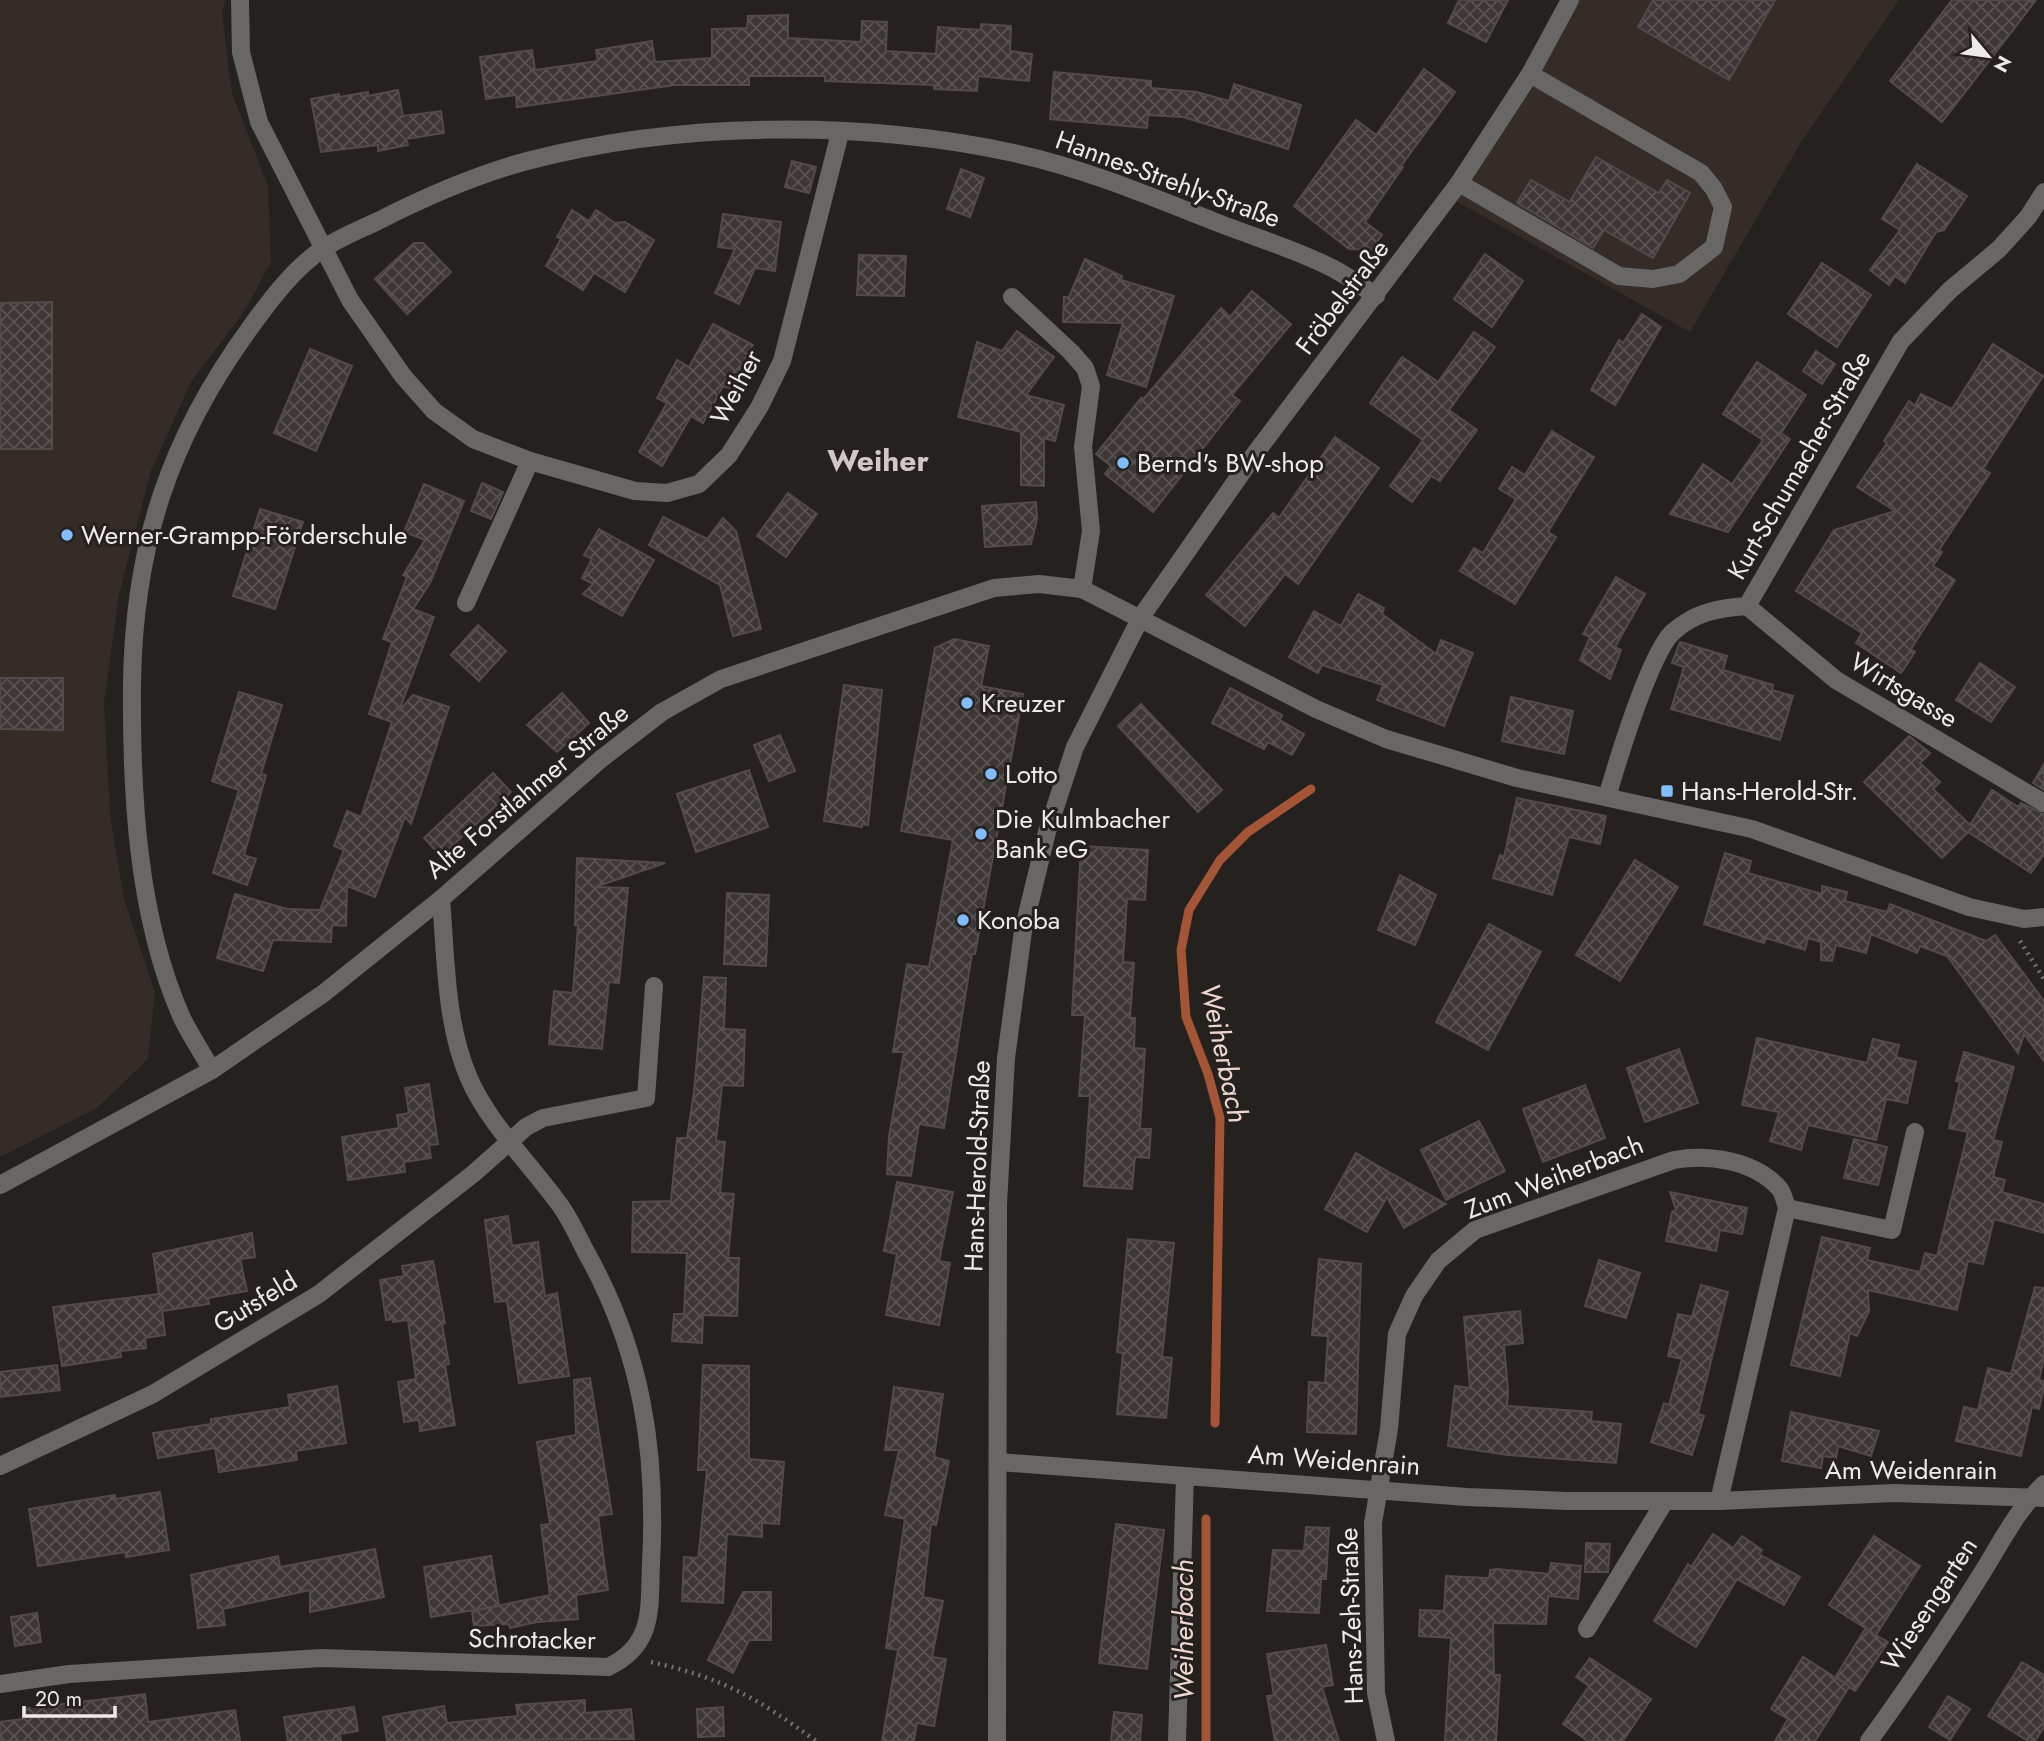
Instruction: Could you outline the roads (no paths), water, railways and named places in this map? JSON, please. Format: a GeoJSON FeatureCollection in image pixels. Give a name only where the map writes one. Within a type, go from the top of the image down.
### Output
{"type":"FeatureCollection","features":[{"type":"Feature","properties":{"kind":"street"},"geometry":{"type":"LineString","coordinates":[[240,0],[241,52],[259,122],[323,248]]}},
{"type":"Feature","properties":{"kind":"street","name":"Fröbelstraße"},"geometry":{"type":"LineString","coordinates":[[1141,617],[1257,451],[1459,183],[1530,74],[1570,0]]}},
{"type":"Feature","properties":{"kind":"street"},"geometry":{"type":"LineString","coordinates":[[1459,183],[1619,276],[1653,279],[1679,274],[1714,247],[1723,207],[1714,189],[1701,173],[1530,74]]}},
{"type":"Feature","properties":{"kind":"street","name":"Hannes-Strehly-Straße"},"geometry":{"type":"LineString","coordinates":[[212,1070],[182,1016],[159,946],[138,852],[131,761],[133,667],[139,589],[157,506],[184,432],[220,369],[273,296],[323,248],[428,196],[526,161],[615,144],[734,130],[916,136],[1014,153],[1084,172],[1334,269],[1376,296]]}},
{"type":"Feature","properties":{"kind":"street","name":"Weiher"},"geometry":{"type":"LineString","coordinates":[[323,248],[350,300],[403,376],[433,411],[473,439],[530,461],[635,491],[667,493],[699,484],[729,455],[760,406],[782,361],[840,133]]}},
{"type":"Feature","properties":{"kind":"street","name":"Kurt-Schumacher-Straße"},"geometry":{"type":"LineString","coordinates":[[1606,797],[1658,656],[1671,634],[1691,619],[1715,608],[1747,606],[1901,341],[1950,289],[1999,249],[2028,217],[2044,192]]}},
{"type":"Feature","properties":{"kind":"street"},"geometry":{"type":"LineString","coordinates":[[1012,297],[1071,352],[1085,368],[1091,386],[1083,447],[1091,531],[1082,589]]}},
{"type":"Feature","properties":{"kind":"street"},"geometry":{"type":"LineString","coordinates":[[466,603],[530,461]]}},
{"type":"Feature","properties":{"kind":"street","name":"Alte Forstlahmer Straße"},"geometry":{"type":"LineString","coordinates":[[0,1185],[212,1070],[324,993],[441,899],[601,759],[662,712],[721,680],[994,588],[1039,584],[1082,589],[1316,709],[1386,739],[1517,778],[1752,829],[1969,907],[2024,919],[2044,917]]}},
{"type":"Feature","properties":{"kind":"street","name":"Wirtsgasse"},"geometry":{"type":"LineString","coordinates":[[1747,606],[1836,680],[2044,803]]}},
{"type":"Feature","properties":{"kind":"street","name":"Hans-Herold-Straße"},"geometry":{"type":"LineString","coordinates":[[997,1741],[998,1204],[1006,1058],[1023,931],[1047,832],[1075,747],[1141,617]]}},
{"type":"Feature","properties":{"kind":"street","name":"Schrotacker"},"geometry":{"type":"LineString","coordinates":[[0,1684],[69,1674],[321,1658],[608,1667],[629,1657],[642,1638],[648,1617],[654,1519],[649,1429],[632,1351],[603,1283],[559,1203],[509,1140],[468,1077],[455,1029],[441,899]]}},
{"type":"Feature","properties":{"kind":"street"},"geometry":{"type":"LineString","coordinates":[[509,1140],[543,1118],[646,1098],[654,986]]}},
{"type":"Feature","properties":{"kind":"street"},"geometry":{"type":"LineString","coordinates":[[1719,1501],[1787,1208],[1892,1230],[1915,1132]]}},
{"type":"Feature","properties":{"kind":"street","name":"Gutsfeld"},"geometry":{"type":"LineString","coordinates":[[0,1466],[153,1394],[319,1294],[473,1174],[509,1140]]}},
{"type":"Feature","properties":{"kind":"street","name":"Zum Weiherbach"},"geometry":{"type":"LineString","coordinates":[[1377,1489],[1389,1429],[1397,1334],[1414,1296],[1438,1261],[1475,1230],[1674,1160],[1698,1156],[1733,1162],[1761,1174],[1781,1189],[1787,1208]]}},
{"type":"Feature","properties":{"kind":"street","name":"Am Weidenrain"},"geometry":{"type":"LineString","coordinates":[[999,1462],[1517,1499],[1719,1501],[1894,1493],[2040,1492]]}},
{"type":"Feature","properties":{"kind":"street"},"geometry":{"type":"LineString","coordinates":[[1177,1741],[1185,1476]]}},
{"type":"Feature","properties":{"kind":"street","name":"Hans-Zeh-Straße"},"geometry":{"type":"LineString","coordinates":[[1377,1489],[1373,1523],[1375,1681],[1386,1741]]}},
{"type":"Feature","properties":{"kind":"street","name":"Wiesengarten"},"geometry":{"type":"LineString","coordinates":[[1869,1741],[1932,1652],[1991,1560],[2010,1522],[2040,1492]]}},
{"type":"Feature","properties":{"kind":"street"},"geometry":{"type":"LineString","coordinates":[[1587,1629],[1665,1501]]}},
{"type":"Feature","properties":{"kind":"waterway","name":"Weiherbach"},"geometry":{"type":"LineString","coordinates":[[1215,1423],[1220,1118],[1208,1074],[1186,1017],[1181,950],[1189,910],[1220,860],[1248,832],[1311,789]]}},
{"type":"Feature","properties":{"kind":"waterway","name":"Weiherbach"},"geometry":{"type":"LineString","coordinates":[[1206,1519],[1206,1741]]}},
{"type":"Feature","properties":{"kind":"place","name":"Bernd's BW-shop"},"geometry":{"type":"Point","coordinates":[1123,463]}},
{"type":"Feature","properties":{"kind":"place","name":"Werner-Grampp-Förderschule"},"geometry":{"type":"Point","coordinates":[67,535]}},
{"type":"Feature","properties":{"kind":"place","name":"Kreuzer"},"geometry":{"type":"Point","coordinates":[967,703]}},
{"type":"Feature","properties":{"kind":"place","name":"Lotto"},"geometry":{"type":"Point","coordinates":[991,774]}},
{"type":"Feature","properties":{"kind":"place","name":"Hans-Herold-Str."},"geometry":{"type":"Point","coordinates":[1667,791]}},
{"type":"Feature","properties":{"kind":"place","name":"Die Kulmbacher Bank eG"},"geometry":{"type":"Point","coordinates":[981,834]}},
{"type":"Feature","properties":{"kind":"place","name":"Konoba"},"geometry":{"type":"Point","coordinates":[963,920]}},
{"type":"Feature","properties":{"kind":"district","name":"Weiher"},"geometry":{"type":"Point","coordinates":[878,460]}}]}
